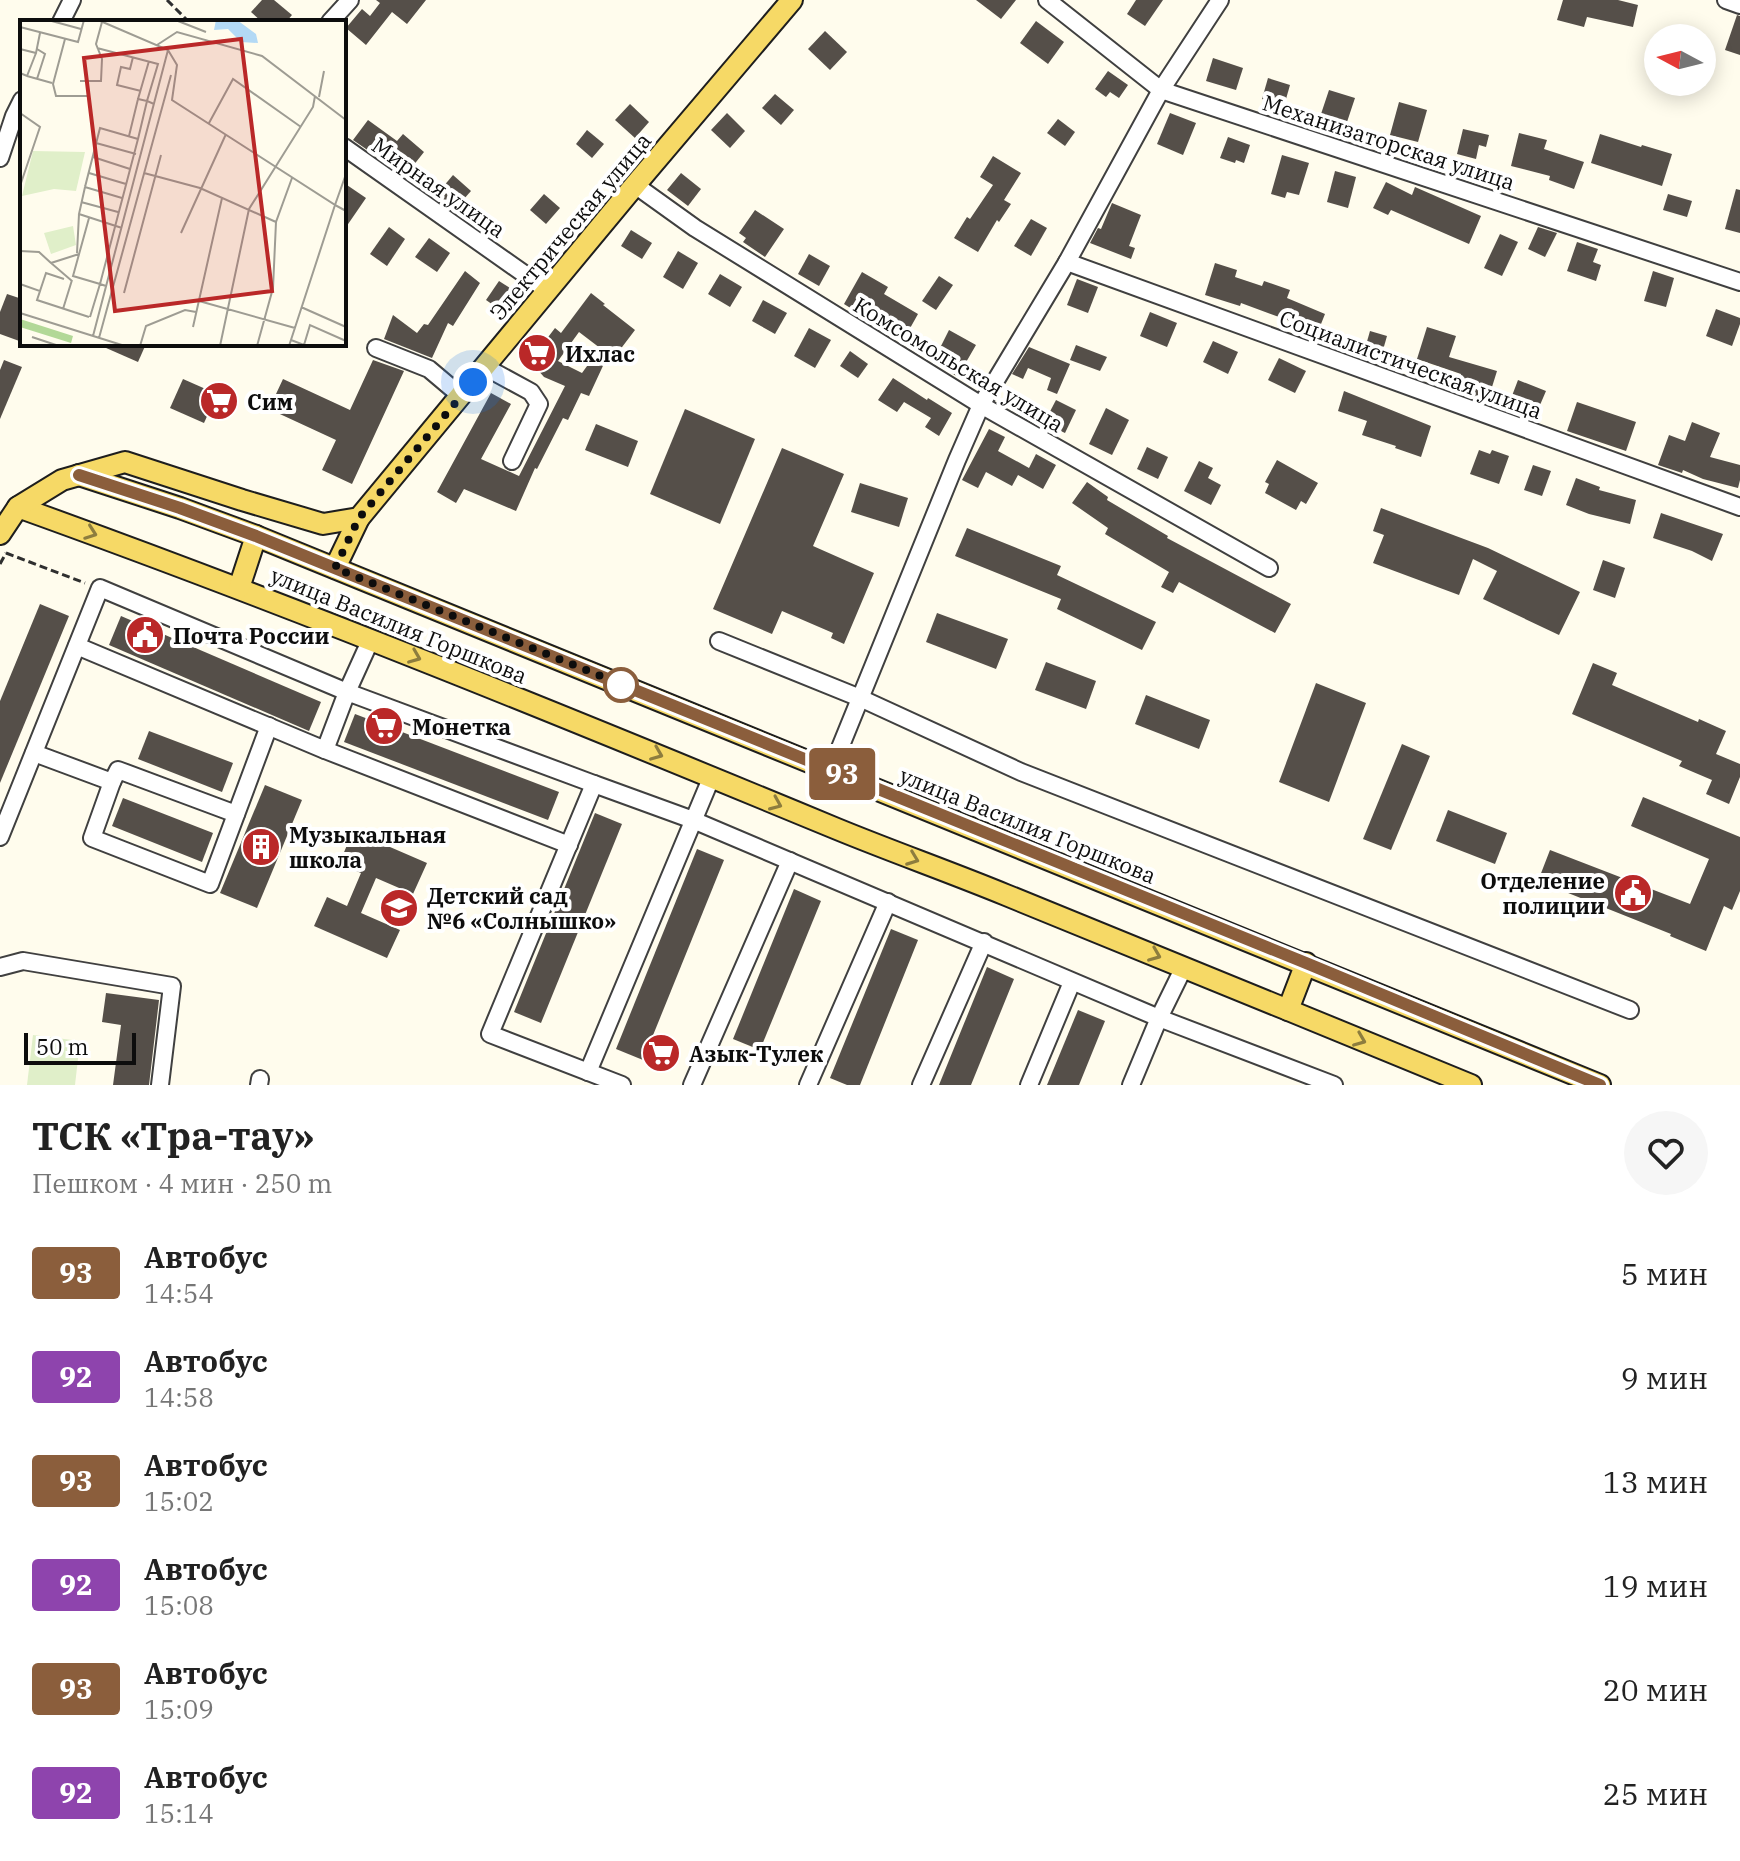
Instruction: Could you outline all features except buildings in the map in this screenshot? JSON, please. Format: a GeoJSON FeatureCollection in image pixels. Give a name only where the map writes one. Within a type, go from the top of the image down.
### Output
{"type":"FeatureCollection","features":[{"type":"Feature","properties":{"kind":"main road","name":"Электрическая улица"},"geometry":{"type":"LineString","coordinates":[[335,568],[359,518],[792,0]]}},
{"type":"Feature","properties":{"kind":"main road"},"geometry":{"type":"LineString","coordinates":[[3,544],[18,507],[62,480],[125,462],[323,524],[359,518]]}},
{"type":"Feature","properties":{"kind":"main road","name":"улица Василия Горшкова"},"geometry":{"type":"LineString","coordinates":[[79,475],[256,536],[1600,1085]]}},
{"type":"Feature","properties":{"kind":"main road","name":"улица Василия Горшкова"},"geometry":{"type":"LineString","coordinates":[[18,507],[371,639],[1471,1085]]}},
{"type":"Feature","properties":{"kind":"main road"},"geometry":{"type":"LineString","coordinates":[[239,588],[256,536]]}},
{"type":"Feature","properties":{"kind":"main road"},"geometry":{"type":"LineString","coordinates":[[1288,1010],[1306,963]]}},
{"type":"Feature","properties":{"kind":"street"},"geometry":{"type":"LineString","coordinates":[[62,20],[72,0]]}},
{"type":"Feature","properties":{"kind":"street"},"geometry":{"type":"LineString","coordinates":[[332,20],[350,0]]}},
{"type":"Feature","properties":{"kind":"street","name":"Механизаторская улица"},"geometry":{"type":"LineString","coordinates":[[1047,0],[1161,90],[1740,282]]}},
{"type":"Feature","properties":{"kind":"street"},"geometry":{"type":"LineString","coordinates":[[831,770],[981,405],[1067,262],[1161,90],[1220,0]]}},
{"type":"Feature","properties":{"kind":"street"},"geometry":{"type":"LineString","coordinates":[[1726,0],[1740,5]]}},
{"type":"Feature","properties":{"kind":"street"},"geometry":{"type":"LineString","coordinates":[[0,158],[20,104]]}},
{"type":"Feature","properties":{"kind":"street","name":"Мирная улица"},"geometry":{"type":"LineString","coordinates":[[346,148],[547,290]]}},
{"type":"Feature","properties":{"kind":"street","name":"Комсомольская улица"},"geometry":{"type":"LineString","coordinates":[[635,185],[695,228],[981,405],[1269,568]]}},
{"type":"Feature","properties":{"kind":"street","name":"Социалистическая улица"},"geometry":{"type":"LineString","coordinates":[[1067,262],[1740,507]]}},
{"type":"Feature","properties":{"kind":"street"},"geometry":{"type":"LineString","coordinates":[[376,348],[429,369],[461,396]]}},
{"type":"Feature","properties":{"kind":"street"},"geometry":{"type":"LineString","coordinates":[[485,367],[531,392],[539,404],[512,461]]}},
{"type":"Feature","properties":{"kind":"street"},"geometry":{"type":"LineString","coordinates":[[0,837],[100,588],[347,692],[693,820],[1159,1018],[1334,1085]]}},
{"type":"Feature","properties":{"kind":"street"},"geometry":{"type":"LineString","coordinates":[[325,750],[371,639]]}},
{"type":"Feature","properties":{"kind":"street"},"geometry":{"type":"LineString","coordinates":[[719,641],[860,698],[1021,772],[1630,1010]]}},
{"type":"Feature","properties":{"kind":"street"},"geometry":{"type":"LineString","coordinates":[[77,646],[325,750],[569,845]]}},
{"type":"Feature","properties":{"kind":"street"},"geometry":{"type":"LineString","coordinates":[[236,814],[118,770],[92,838],[210,884],[269,726]]}},
{"type":"Feature","properties":{"kind":"street"},"geometry":{"type":"LineString","coordinates":[[34,753],[112,782]]}},
{"type":"Feature","properties":{"kind":"street"},"geometry":{"type":"LineString","coordinates":[[588,1072],[712,776]]}},
{"type":"Feature","properties":{"kind":"street"},"geometry":{"type":"LineString","coordinates":[[594,784],[490,1034],[622,1085]]}},
{"type":"Feature","properties":{"kind":"street"},"geometry":{"type":"LineString","coordinates":[[692,1085],[790,861]]}},
{"type":"Feature","properties":{"kind":"street"},"geometry":{"type":"LineString","coordinates":[[808,1085],[888,902]]}},
{"type":"Feature","properties":{"kind":"street"},"geometry":{"type":"LineString","coordinates":[[921,1085],[984,942]]}},
{"type":"Feature","properties":{"kind":"street"},"geometry":{"type":"LineString","coordinates":[[0,967],[23,961],[172,986],[160,1085]]}},
{"type":"Feature","properties":{"kind":"street"},"geometry":{"type":"LineString","coordinates":[[1131,1085],[1184,967]]}},
{"type":"Feature","properties":{"kind":"street"},"geometry":{"type":"LineString","coordinates":[[1029,1085],[1072,982]]}},
{"type":"Feature","properties":{"kind":"path"},"geometry":{"type":"LineString","coordinates":[[167,0],[187,20]]}},
{"type":"Feature","properties":{"kind":"path"},"geometry":{"type":"LineString","coordinates":[[3,544],[100,588]]}},
{"type":"Feature","properties":{"kind":"green space"},"geometry":{"type":"Polygon","coordinates":[[[33,1035],[80,1041],[75,1085],[27,1085],[33,1035]]]}},
{"type":"Feature","properties":{"kind":"bus line","name":"93"},"geometry":{"type":"LineString","coordinates":[[79,475],[256,536],[1600,1085]]}},
{"type":"Feature","properties":{"kind":"place","name":"Ихлас"},"geometry":{"type":"Point","coordinates":[537,353]}},
{"type":"Feature","properties":{"kind":"place","name":"Сим"},"geometry":{"type":"Point","coordinates":[219,401]}},
{"type":"Feature","properties":{"kind":"place","name":"Почта России"},"geometry":{"type":"Point","coordinates":[145,635]}},
{"type":"Feature","properties":{"kind":"place","name":"Монетка"},"geometry":{"type":"Point","coordinates":[384,726]}},
{"type":"Feature","properties":{"kind":"place","name":"Музыкальная школа"},"geometry":{"type":"Point","coordinates":[261,847]}},
{"type":"Feature","properties":{"kind":"place","name":"Отделение полиции"},"geometry":{"type":"Point","coordinates":[1633,893]}},
{"type":"Feature","properties":{"kind":"place","name":"Детский сад №6 «Солнышко»"},"geometry":{"type":"Point","coordinates":[399,908]}},
{"type":"Feature","properties":{"kind":"place","name":"Азык-Тулек"},"geometry":{"type":"Point","coordinates":[661,1053]}},
{"type":"Feature","properties":{"kind":"route"},"geometry":{"type":"LineString","coordinates":[[473,382],[359,518],[335,568],[621,685]]}}]}
